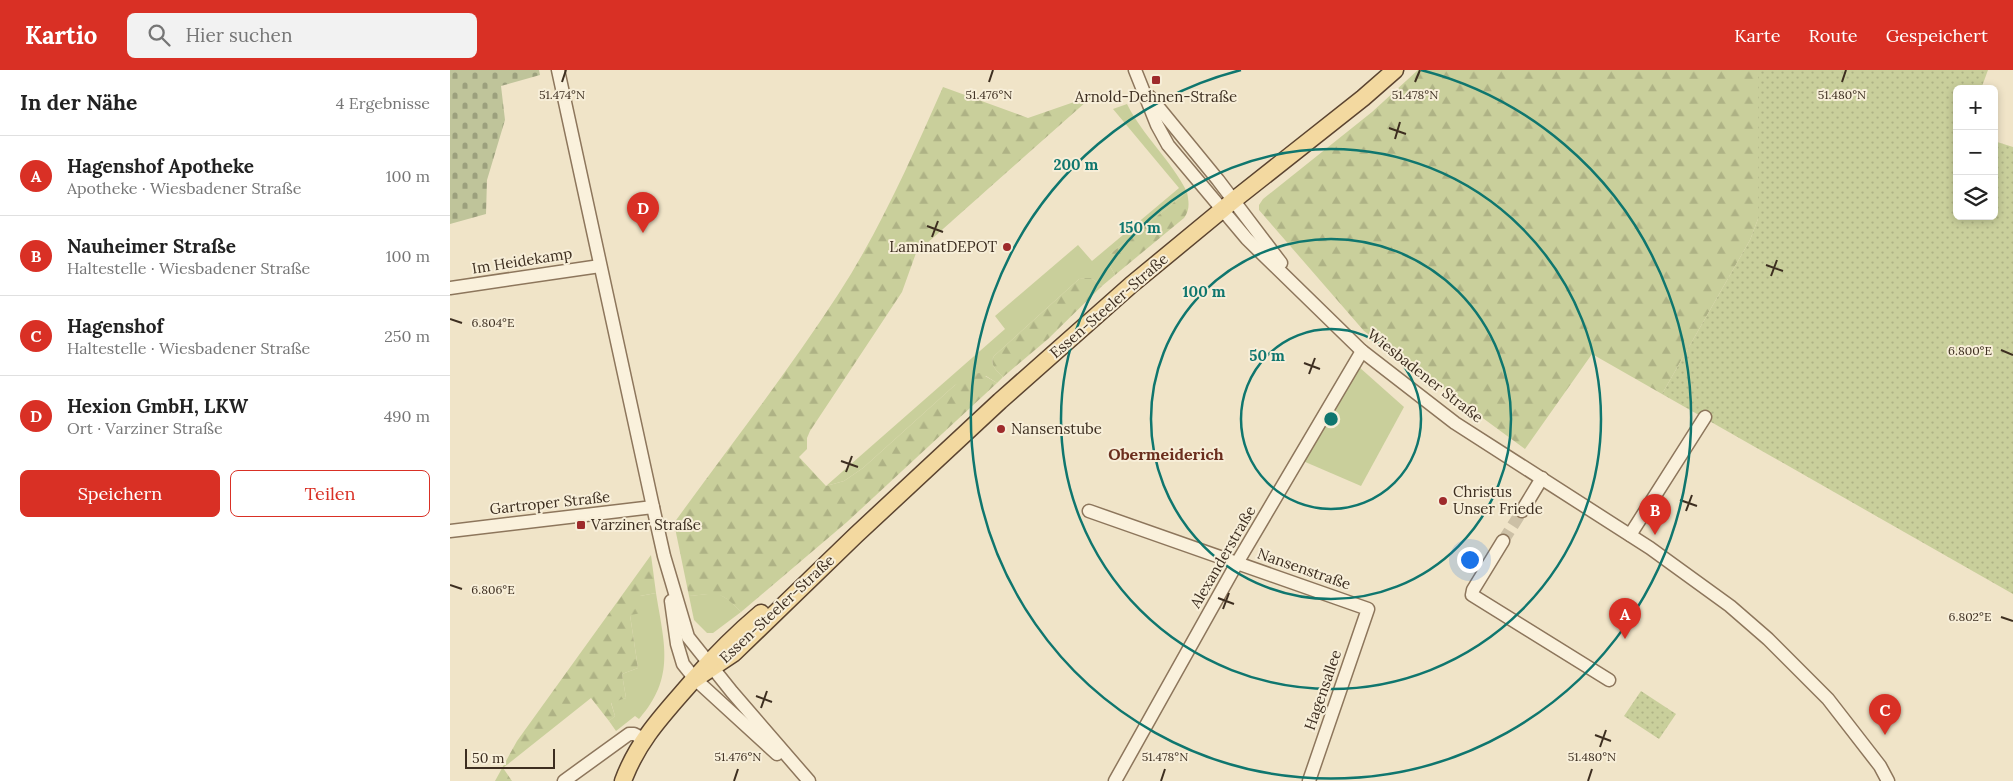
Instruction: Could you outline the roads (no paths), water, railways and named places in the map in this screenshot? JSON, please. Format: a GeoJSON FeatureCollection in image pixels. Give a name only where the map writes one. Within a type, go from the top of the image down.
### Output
{"type":"FeatureCollection","features":[{"type":"Feature","properties":{"kind":"main road","name":"Essen-Steeler-Straße"},"geometry":{"type":"LineString","coordinates":[[624,781],[634,756],[658,719],[695,679],[710,666],[733,637],[856,535],[1044,362],[1131,285],[1396,70]]}},
{"type":"Feature","properties":{"kind":"street"},"geometry":{"type":"LineString","coordinates":[[558,70],[664,556],[688,637],[710,666],[808,781]]}},
{"type":"Feature","properties":{"kind":"street"},"geometry":{"type":"LineString","coordinates":[[1135,70],[1143,89],[1228,205]]}},
{"type":"Feature","properties":{"kind":"street","name":"Wiesbadener Straße"},"geometry":{"type":"LineString","coordinates":[[1228,205],[1298,287],[1362,351],[1455,423],[1630,535],[1730,606],[1768,639],[1828,699],[1880,766],[1888,781]]}},
{"type":"Feature","properties":{"kind":"street","name":"Im Heidekamp"},"geometry":{"type":"LineString","coordinates":[[450,288],[600,266]]}},
{"type":"Feature","properties":{"kind":"street","name":"Alexanderstraße"},"geometry":{"type":"LineString","coordinates":[[1115,781],[1237,563],[1362,351]]}},
{"type":"Feature","properties":{"kind":"street"},"geometry":{"type":"LineString","coordinates":[[1630,535],[1705,417]]}},
{"type":"Feature","properties":{"kind":"street"},"geometry":{"type":"LineString","coordinates":[[1522,511],[1542,478]]}},
{"type":"Feature","properties":{"kind":"street","name":"Gartroper Straße"},"geometry":{"type":"LineString","coordinates":[[450,531],[653,507]]}},
{"type":"Feature","properties":{"kind":"street","name":"Nansenstraße"},"geometry":{"type":"LineString","coordinates":[[1089,511],[1368,609]]}},
{"type":"Feature","properties":{"kind":"street"},"geometry":{"type":"LineString","coordinates":[[1503,541],[1473,590],[1472,595],[1610,680]]}},
{"type":"Feature","properties":{"kind":"street"},"geometry":{"type":"LineString","coordinates":[[664,556],[677,644],[684,664],[695,679],[808,781]]}},
{"type":"Feature","properties":{"kind":"street","name":"Hagensallee"},"geometry":{"type":"LineString","coordinates":[[1309,781],[1368,609]]}},
{"type":"Feature","properties":{"kind":"street"},"geometry":{"type":"LineString","coordinates":[[564,781],[629,734],[634,734],[644,740]]}},
{"type":"Feature","properties":{"kind":"tunnel"},"geometry":{"type":"LineString","coordinates":[[1503,541],[1522,511]]}},
{"type":"Feature","properties":{"kind":"place","name":"Arnold-Dehnen-Straße"},"geometry":{"type":"Point","coordinates":[1156,80]}},
{"type":"Feature","properties":{"kind":"place","name":"Hexion GmbH, LKW"},"geometry":{"type":"Point","coordinates":[643,233]}},
{"type":"Feature","properties":{"kind":"place","name":"LaminatDEPOT"},"geometry":{"type":"Point","coordinates":[1007,247]}},
{"type":"Feature","properties":{"kind":"place","name":"Nansenstube"},"geometry":{"type":"Point","coordinates":[1001,429]}},
{"type":"Feature","properties":{"kind":"place","name":"Christus Unser Friede"},"geometry":{"type":"Point","coordinates":[1443,501]}},
{"type":"Feature","properties":{"kind":"place","name":"Varziner Straße"},"geometry":{"type":"Point","coordinates":[581,525]}},
{"type":"Feature","properties":{"kind":"place","name":"Nauheimer Straße"},"geometry":{"type":"Point","coordinates":[1655,535]}},
{"type":"Feature","properties":{"kind":"place","name":"Hagenshof Apotheke"},"geometry":{"type":"Point","coordinates":[1625,639]}},
{"type":"Feature","properties":{"kind":"place","name":"Hagenshof"},"geometry":{"type":"Point","coordinates":[1885,735]}},
{"type":"Feature","properties":{"kind":"district","name":"Obermeiderich"},"geometry":{"type":"Point","coordinates":[1166,454]}}]}
